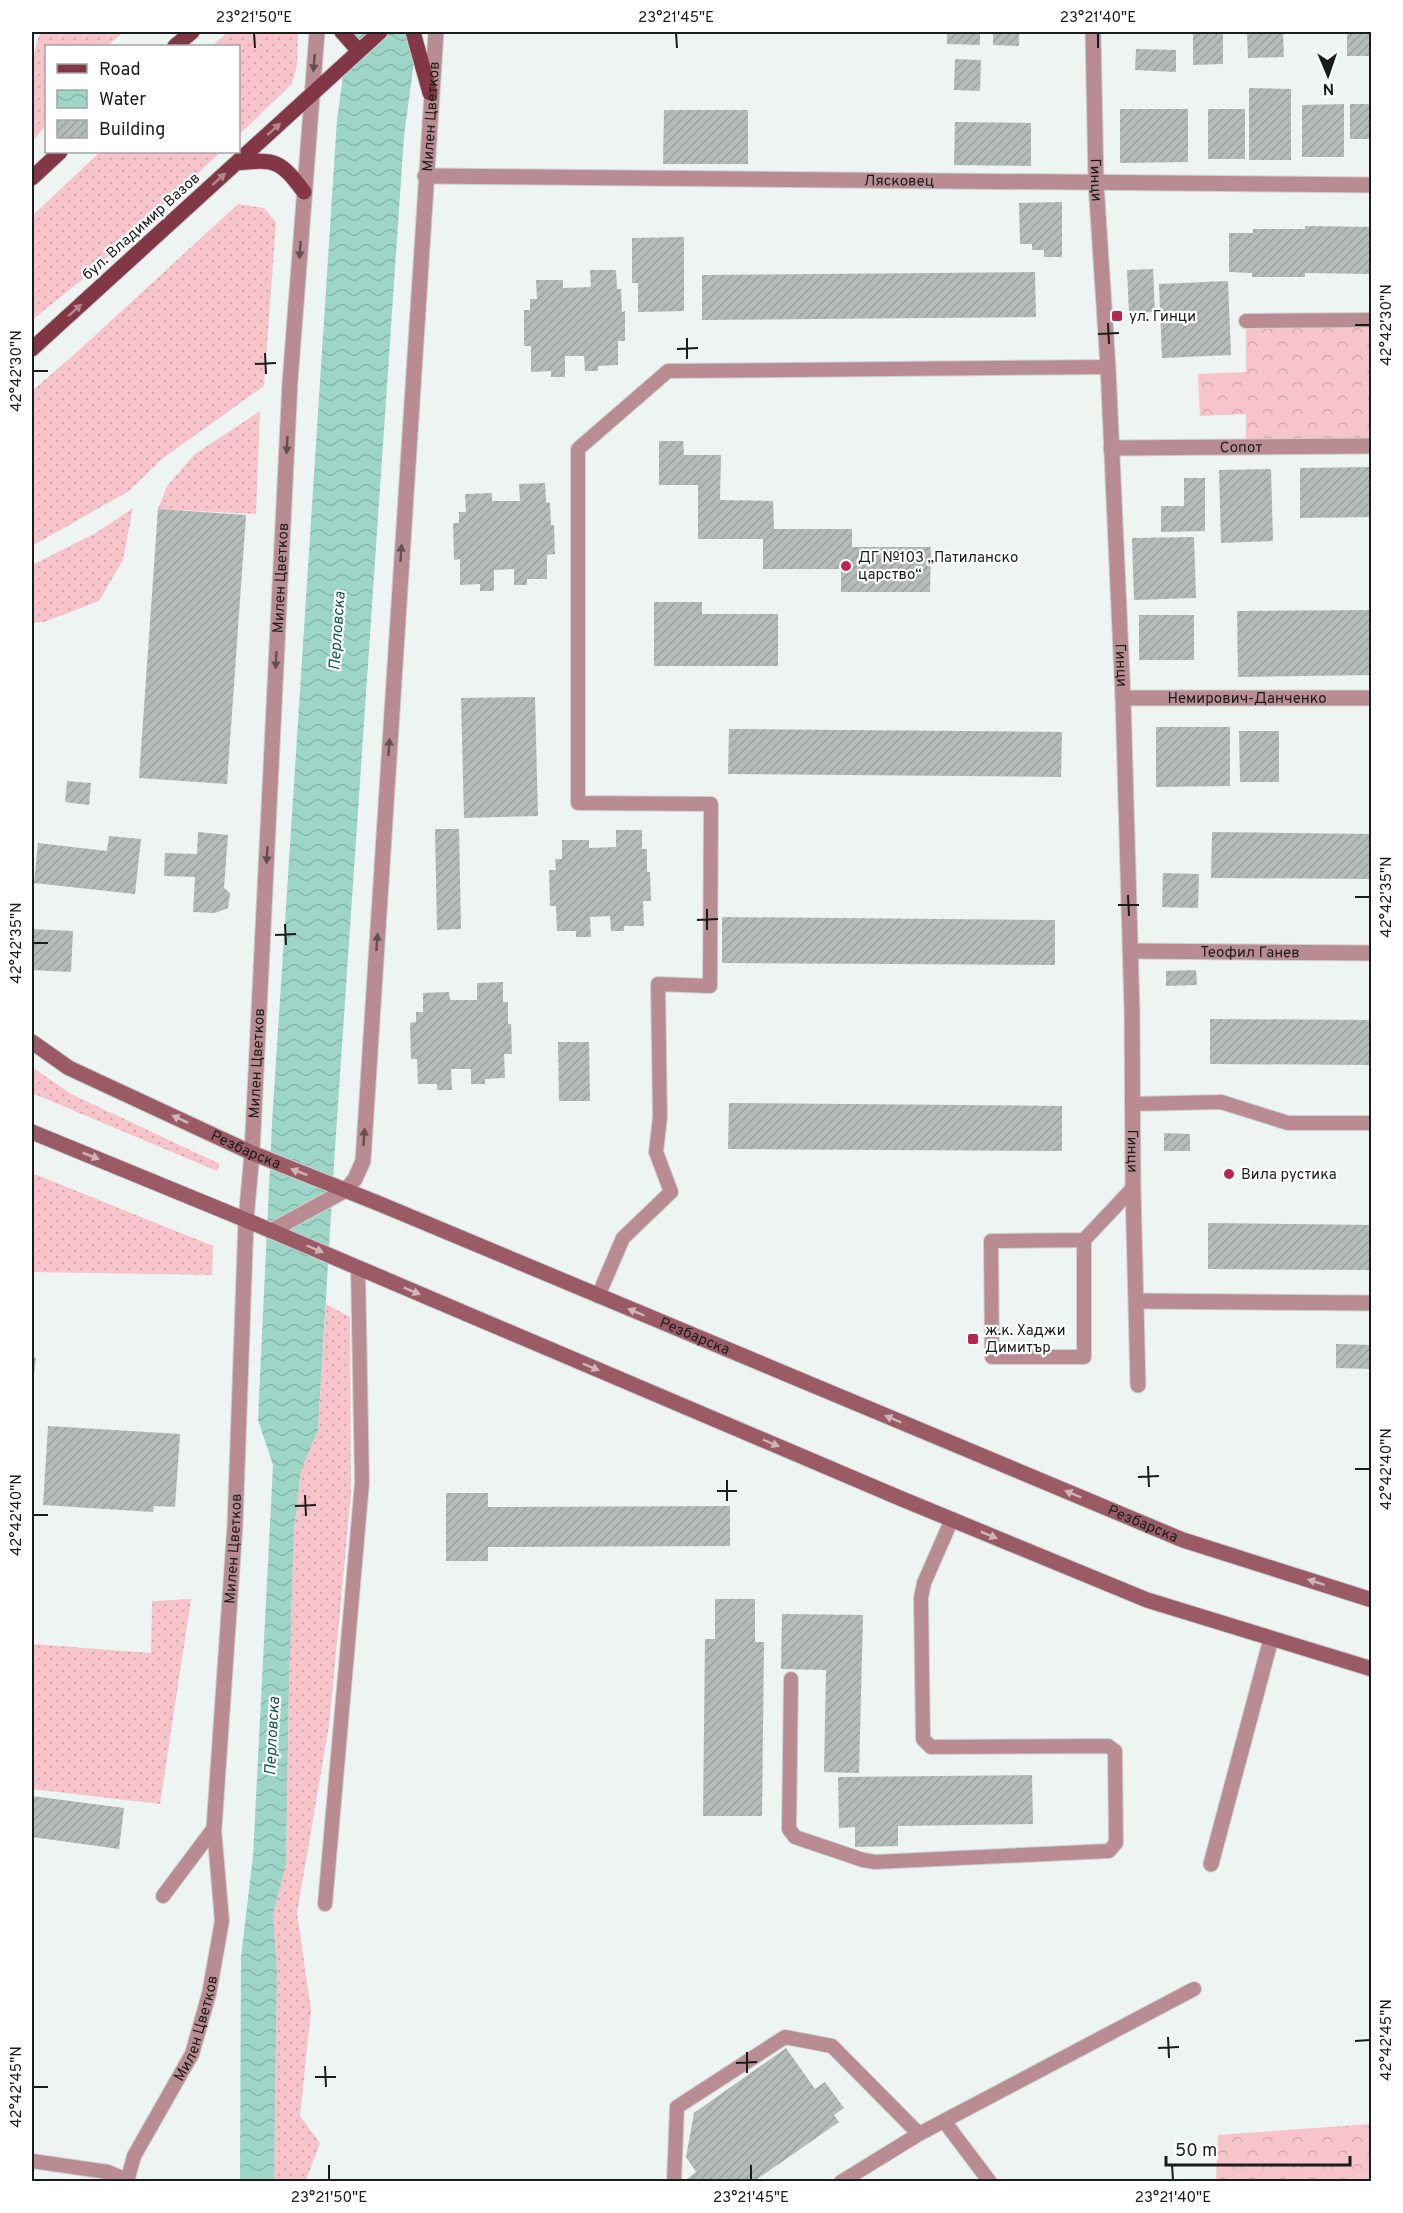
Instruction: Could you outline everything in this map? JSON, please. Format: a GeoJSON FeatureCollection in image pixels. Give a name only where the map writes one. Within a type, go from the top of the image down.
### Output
{"type":"FeatureCollection","features":[{"type":"Feature","properties":{"kind":"main road"},"geometry":{"type":"LineString","coordinates":[[176,45],[192,32]]}},
{"type":"Feature","properties":{"kind":"main road"},"geometry":{"type":"LineString","coordinates":[[342,32],[359,51]]}},
{"type":"Feature","properties":{"kind":"main road","name":"бул. Владимир Вазов"},"geometry":{"type":"LineString","coordinates":[[32,350],[380,32]]}},
{"type":"Feature","properties":{"kind":"main road"},"geometry":{"type":"LineString","coordinates":[[413,32],[430,93]]}},
{"type":"Feature","properties":{"kind":"main road"},"geometry":{"type":"LineString","coordinates":[[32,178],[59,153]]}},
{"type":"Feature","properties":{"kind":"main road"},"geometry":{"type":"LineString","coordinates":[[236,163],[274,162],[287,170],[304,192]]}},
{"type":"Feature","properties":{"kind":"street","name":"Милен Цветков"},"geometry":{"type":"LineString","coordinates":[[214,1828],[235,1525],[246,1220],[252,1153],[290,382],[317,32]]}},
{"type":"Feature","properties":{"kind":"street","name":"Милен Цветков"},"geometry":{"type":"LineString","coordinates":[[346,1190],[355,1179],[363,1161],[430,93],[436,32]]}},
{"type":"Feature","properties":{"kind":"street","name":"Гинци"},"geometry":{"type":"LineString","coordinates":[[1093,32],[1096,183],[1108,368],[1123,698],[1138,1385]]}},
{"type":"Feature","properties":{"kind":"street","name":"Лясковец"},"geometry":{"type":"LineString","coordinates":[[425,176],[1371,185]]}},
{"type":"Feature","properties":{"kind":"street","name":"Сопот"},"geometry":{"type":"LineString","coordinates":[[1111,448],[1371,446]]}},
{"type":"Feature","properties":{"kind":"street","name":"Немирович-Данченко"},"geometry":{"type":"LineString","coordinates":[[1123,698],[1371,698]]}},
{"type":"Feature","properties":{"kind":"street","name":"Теофил Ганев"},"geometry":{"type":"LineString","coordinates":[[1130,951],[1371,952]]}},
{"type":"Feature","properties":{"kind":"street","name":"Резбарска"},"geometry":{"type":"LineString","coordinates":[[32,1042],[69,1068],[252,1153],[346,1190],[1183,1540],[1371,1600]]}},
{"type":"Feature","properties":{"kind":"street"},"geometry":{"type":"LineString","coordinates":[[32,1132],[1148,1600],[1371,1669]]}},
{"type":"Feature","properties":{"kind":"street"},"geometry":{"type":"LineString","coordinates":[[271,1231],[346,1190]]}},
{"type":"Feature","properties":{"kind":"street"},"geometry":{"type":"LineString","coordinates":[[1137,1301],[1371,1303]]}},
{"type":"Feature","properties":{"kind":"street"},"geometry":{"type":"LineString","coordinates":[[1211,1864],[1271,1639]]}},
{"type":"Feature","properties":{"kind":"lane"},"geometry":{"type":"LineString","coordinates":[[1246,321],[1371,320]]}},
{"type":"Feature","properties":{"kind":"lane"},"geometry":{"type":"LineString","coordinates":[[598,1296],[623,1238],[671,1192],[656,1152],[660,1117],[658,984],[710,986],[711,804],[578,803],[578,448],[668,371],[1108,368]]}},
{"type":"Feature","properties":{"kind":"lane"},"geometry":{"type":"LineString","coordinates":[[1133,1104],[1221,1102],[1288,1123],[1371,1123]]}},
{"type":"Feature","properties":{"kind":"lane"},"geometry":{"type":"LineString","coordinates":[[1084,1240],[991,1241],[992,1357],[1084,1357],[1084,1240],[1133,1188]]}},
{"type":"Feature","properties":{"kind":"lane"},"geometry":{"type":"LineString","coordinates":[[325,1904],[362,1484],[358,1268]]}},
{"type":"Feature","properties":{"kind":"lane"},"geometry":{"type":"LineString","coordinates":[[791,1678],[789,1829],[795,1837],[862,1860],[875,1862],[1108,1851],[1116,1843],[1115,1751],[1108,1746],[931,1747],[923,1739],[921,1598],[924,1583],[952,1519]]}},
{"type":"Feature","properties":{"kind":"lane"},"geometry":{"type":"LineString","coordinates":[[163,1896],[214,1828]]}},
{"type":"Feature","properties":{"kind":"lane","name":"Милен Цветков"},"geometry":{"type":"LineString","coordinates":[[127,2181],[134,2156],[192,2054],[209,1994],[222,1921],[214,1828]]}},
{"type":"Feature","properties":{"kind":"lane"},"geometry":{"type":"LineString","coordinates":[[842,2181],[920,2134],[1194,1989]]}},
{"type":"Feature","properties":{"kind":"lane"},"geometry":{"type":"LineString","coordinates":[[674,2181],[676,2107],[785,2037],[832,2046],[920,2134]]}},
{"type":"Feature","properties":{"kind":"lane"},"geometry":{"type":"LineString","coordinates":[[944,2121],[990,2181]]}},
{"type":"Feature","properties":{"kind":"lane"},"geometry":{"type":"LineString","coordinates":[[32,2161],[108,2172],[127,2181]]}},
{"type":"Feature","properties":{"kind":"green space"},"geometry":{"type":"Polygon","coordinates":[[[40,32],[124,32],[108,45],[45,45],[45,126],[32,142],[32,60],[40,32]]]}},
{"type":"Feature","properties":{"kind":"green space"},"geometry":{"type":"Polygon","coordinates":[[[228,32],[298,32],[297,65],[292,84],[240,134],[240,45],[213,45],[228,32]]]}},
{"type":"Feature","properties":{"kind":"green space"},"geometry":{"type":"Polygon","coordinates":[[[99,153],[220,153],[88,275],[32,320],[32,216],[99,153]]]}},
{"type":"Feature","properties":{"kind":"green space"},"geometry":{"type":"Polygon","coordinates":[[[238,204],[264,208],[276,222],[264,386],[162,459],[129,491],[32,546],[32,391],[238,204]]]}},
{"type":"Feature","properties":{"kind":"green space"},"geometry":{"type":"Polygon","coordinates":[[[1371,320],[1371,446],[1246,447],[1246,414],[1200,416],[1198,374],[1246,372],[1246,321],[1371,320]]]}},
{"type":"Feature","properties":{"kind":"green space"},"geometry":{"type":"Polygon","coordinates":[[[260,411],[256,514],[158,509],[167,486],[195,454],[260,411]]]}},
{"type":"Feature","properties":{"kind":"green space"},"geometry":{"type":"Polygon","coordinates":[[[133,508],[123,560],[99,601],[44,622],[32,623],[32,565],[96,533],[133,508]]]}},
{"type":"Feature","properties":{"kind":"green space"},"geometry":{"type":"Polygon","coordinates":[[[32,1067],[71,1094],[220,1164],[217,1171],[32,1093],[32,1067]]]}},
{"type":"Feature","properties":{"kind":"green space"},"geometry":{"type":"Polygon","coordinates":[[[32,1173],[213,1246],[212,1275],[32,1272],[32,1173]]]}},
{"type":"Feature","properties":{"kind":"green space"},"geometry":{"type":"Polygon","coordinates":[[[326,1304],[350,1317],[351,1495],[329,1726],[297,1913],[311,2010],[300,2116],[320,2143],[306,2181],[274,2181],[277,1970],[273,1914],[286,1865],[294,1531],[301,1471],[318,1430],[326,1304]]]}},
{"type":"Feature","properties":{"kind":"green space"},"geometry":{"type":"Polygon","coordinates":[[[191,1599],[160,1804],[32,1789],[32,1644],[151,1653],[152,1601],[191,1599]]]}},
{"type":"Feature","properties":{"kind":"green space"},"geometry":{"type":"Polygon","coordinates":[[[1371,2124],[1371,2181],[1216,2181],[1218,2135],[1371,2124]]]}},
{"type":"Feature","properties":{"kind":"water","name":"Перловска"},"geometry":{"type":"Polygon","coordinates":[[[349,32],[418,32],[404,136],[318,1430],[301,1471],[294,1531],[286,1865],[273,1914],[277,1970],[274,2181],[240,2182],[241,1957],[253,1856],[273,1465],[258,1420],[272,1123],[337,120],[349,32]]]}},
{"type":"Feature","properties":{"kind":"building"},"geometry":{"type":"Polygon","coordinates":[[[947,32],[980,32],[980,45],[947,44],[947,32]]]}},
{"type":"Feature","properties":{"kind":"building"},"geometry":{"type":"Polygon","coordinates":[[[993,32],[1019,32],[1019,46],[993,45],[993,32]]]}},
{"type":"Feature","properties":{"kind":"building"},"geometry":{"type":"Polygon","coordinates":[[[1193,32],[1223,32],[1223,64],[1193,65],[1193,32]]]}},
{"type":"Feature","properties":{"kind":"building"},"geometry":{"type":"Polygon","coordinates":[[[1247,32],[1283,32],[1284,57],[1248,58],[1247,32]]]}},
{"type":"Feature","properties":{"kind":"building"},"geometry":{"type":"Polygon","coordinates":[[[1347,32],[1372,32],[1372,56],[1347,56],[1347,32]]]}},
{"type":"Feature","properties":{"kind":"building"},"geometry":{"type":"Polygon","coordinates":[[[1136,49],[1176,50],[1176,72],[1135,70],[1136,49]]]}},
{"type":"Feature","properties":{"kind":"building"},"geometry":{"type":"Polygon","coordinates":[[[955,59],[981,60],[980,91],[954,90],[955,59]]]}},
{"type":"Feature","properties":{"kind":"building"},"geometry":{"type":"Polygon","coordinates":[[[1249,88],[1291,89],[1291,160],[1249,160],[1249,88]]]}},
{"type":"Feature","properties":{"kind":"building"},"geometry":{"type":"Polygon","coordinates":[[[1344,104],[1344,157],[1302,157],[1302,105],[1344,104]]]}},
{"type":"Feature","properties":{"kind":"building"},"geometry":{"type":"Polygon","coordinates":[[[1350,104],[1372,104],[1372,139],[1350,139],[1350,104]]]}},
{"type":"Feature","properties":{"kind":"building"},"geometry":{"type":"Polygon","coordinates":[[[1120,109],[1188,109],[1188,162],[1120,163],[1120,109]]]}},
{"type":"Feature","properties":{"kind":"building"},"geometry":{"type":"Polygon","coordinates":[[[1208,109],[1245,109],[1245,159],[1208,159],[1208,109]]]}},
{"type":"Feature","properties":{"kind":"building"},"geometry":{"type":"Polygon","coordinates":[[[664,110],[748,110],[748,164],[663,164],[664,110]]]}},
{"type":"Feature","properties":{"kind":"building"},"geometry":{"type":"Polygon","coordinates":[[[955,122],[1031,123],[1031,166],[954,165],[955,122]]]}},
{"type":"Feature","properties":{"kind":"building"},"geometry":{"type":"Polygon","coordinates":[[[1062,202],[1062,257],[1044,257],[1044,250],[1032,250],[1032,244],[1020,244],[1019,203],[1062,202]]]}},
{"type":"Feature","properties":{"kind":"building"},"geometry":{"type":"Polygon","coordinates":[[[1305,226],[1372,227],[1372,274],[1305,273],[1305,277],[1252,277],[1252,273],[1229,272],[1229,233],[1253,233],[1253,229],[1305,229],[1305,226]]]}},
{"type":"Feature","properties":{"kind":"building"},"geometry":{"type":"Polygon","coordinates":[[[684,237],[684,311],[638,312],[638,283],[632,283],[632,238],[684,237]]]}},
{"type":"Feature","properties":{"kind":"building"},"geometry":{"type":"Polygon","coordinates":[[[1153,269],[1155,312],[1129,313],[1127,270],[1153,269]]]}},
{"type":"Feature","properties":{"kind":"building"},"geometry":{"type":"Polygon","coordinates":[[[590,270],[616,270],[617,289],[621,289],[622,312],[625,311],[625,341],[618,341],[618,365],[598,366],[598,371],[585,371],[584,356],[565,356],[565,377],[551,377],[551,371],[531,372],[531,346],[524,346],[524,310],[530,310],[530,299],[537,299],[536,280],[563,280],[563,288],[591,287],[590,270]]]}},
{"type":"Feature","properties":{"kind":"building"},"geometry":{"type":"Polygon","coordinates":[[[1035,272],[1036,317],[702,320],[702,275],[1035,272]]]}},
{"type":"Feature","properties":{"kind":"building"},"geometry":{"type":"Polygon","coordinates":[[[1228,281],[1231,355],[1162,358],[1159,284],[1228,281]]]}},
{"type":"Feature","properties":{"kind":"building"},"geometry":{"type":"Polygon","coordinates":[[[659,441],[683,441],[684,455],[721,455],[720,500],[773,501],[774,529],[852,529],[852,547],[931,547],[930,592],[841,592],[841,569],[763,569],[763,539],[698,539],[698,485],[659,485],[659,441]]]}},
{"type":"Feature","properties":{"kind":"building"},"geometry":{"type":"Polygon","coordinates":[[[1372,467],[1372,517],[1300,518],[1300,468],[1372,467]]]}},
{"type":"Feature","properties":{"kind":"building"},"geometry":{"type":"Polygon","coordinates":[[[1271,469],[1273,541],[1221,543],[1219,470],[1271,469]]]}},
{"type":"Feature","properties":{"kind":"building"},"geometry":{"type":"Polygon","coordinates":[[[1184,478],[1205,478],[1205,531],[1161,532],[1161,506],[1184,506],[1184,478]]]}},
{"type":"Feature","properties":{"kind":"building"},"geometry":{"type":"Polygon","coordinates":[[[545,483],[546,502],[550,503],[551,525],[554,525],[555,554],[547,555],[547,579],[527,579],[527,585],[514,585],[514,569],[494,570],[494,591],[480,591],[480,584],[460,585],[460,559],[454,560],[453,523],[459,523],[459,512],[466,512],[465,494],[492,493],[492,501],[520,501],[519,484],[545,483]]]}},
{"type":"Feature","properties":{"kind":"building"},"geometry":{"type":"Polygon","coordinates":[[[158,509],[246,515],[227,784],[139,778],[158,509]]]}},
{"type":"Feature","properties":{"kind":"building"},"geometry":{"type":"Polygon","coordinates":[[[1194,537],[1196,598],[1134,600],[1132,538],[1194,537]]]}},
{"type":"Feature","properties":{"kind":"building"},"geometry":{"type":"Polygon","coordinates":[[[654,602],[702,602],[702,614],[778,614],[778,666],[654,666],[654,602]]]}},
{"type":"Feature","properties":{"kind":"building"},"geometry":{"type":"Polygon","coordinates":[[[1372,610],[1372,675],[1238,677],[1237,611],[1372,610]]]}},
{"type":"Feature","properties":{"kind":"building"},"geometry":{"type":"Polygon","coordinates":[[[1139,615],[1194,615],[1194,660],[1139,660],[1139,615]]]}},
{"type":"Feature","properties":{"kind":"building"},"geometry":{"type":"Polygon","coordinates":[[[535,697],[538,816],[464,818],[461,698],[535,697]]]}},
{"type":"Feature","properties":{"kind":"building"},"geometry":{"type":"Polygon","coordinates":[[[1156,727],[1230,727],[1230,786],[1156,787],[1156,727]]]}},
{"type":"Feature","properties":{"kind":"building"},"geometry":{"type":"Polygon","coordinates":[[[729,729],[1062,732],[1061,777],[728,774],[729,729]]]}},
{"type":"Feature","properties":{"kind":"building"},"geometry":{"type":"Polygon","coordinates":[[[1239,731],[1279,731],[1279,782],[1240,782],[1239,731]]]}},
{"type":"Feature","properties":{"kind":"building"},"geometry":{"type":"Polygon","coordinates":[[[67,781],[91,783],[89,805],[65,802],[67,781]]]}},
{"type":"Feature","properties":{"kind":"building"},"geometry":{"type":"Polygon","coordinates":[[[435,829],[459,829],[461,929],[437,930],[435,829]]]}},
{"type":"Feature","properties":{"kind":"building"},"geometry":{"type":"Polygon","coordinates":[[[616,830],[642,830],[642,849],[647,849],[647,872],[650,872],[651,901],[643,901],[644,926],[624,926],[624,931],[611,931],[610,916],[590,917],[591,937],[576,937],[576,931],[557,931],[556,906],[550,906],[549,870],[556,870],[555,859],[562,859],[562,840],[589,840],[589,848],[616,847],[616,830]]]}},
{"type":"Feature","properties":{"kind":"building"},"geometry":{"type":"Polygon","coordinates":[[[198,832],[228,835],[224,888],[230,893],[228,908],[215,913],[193,912],[195,877],[164,876],[165,853],[197,854],[198,832]]]}},
{"type":"Feature","properties":{"kind":"building"},"geometry":{"type":"Polygon","coordinates":[[[1212,832],[1372,834],[1372,879],[1211,878],[1212,832]]]}},
{"type":"Feature","properties":{"kind":"building"},"geometry":{"type":"Polygon","coordinates":[[[109,836],[141,839],[135,894],[34,883],[38,843],[107,851],[109,836]]]}},
{"type":"Feature","properties":{"kind":"building"},"geometry":{"type":"Polygon","coordinates":[[[1163,873],[1199,874],[1198,908],[1162,907],[1163,873]]]}},
{"type":"Feature","properties":{"kind":"building"},"geometry":{"type":"Polygon","coordinates":[[[722,917],[1055,920],[1055,965],[722,963],[722,917]]]}},
{"type":"Feature","properties":{"kind":"building"},"geometry":{"type":"Polygon","coordinates":[[[32,929],[73,931],[71,972],[32,970],[32,929]]]}},
{"type":"Feature","properties":{"kind":"building"},"geometry":{"type":"Polygon","coordinates":[[[1196,970],[1197,985],[1166,986],[1166,971],[1196,970]]]}},
{"type":"Feature","properties":{"kind":"building"},"geometry":{"type":"Polygon","coordinates":[[[503,982],[503,1002],[508,1002],[508,1024],[511,1024],[512,1054],[504,1054],[505,1078],[485,1079],[485,1084],[471,1084],[471,1069],[451,1069],[452,1090],[437,1090],[437,1084],[418,1084],[417,1059],[411,1059],[410,1023],[416,1022],[416,1012],[423,1012],[423,993],[449,992],[450,1000],[477,1000],[477,983],[503,982]]]}},
{"type":"Feature","properties":{"kind":"building"},"geometry":{"type":"Polygon","coordinates":[[[1210,1019],[1372,1020],[1372,1065],[1210,1064],[1210,1019]]]}},
{"type":"Feature","properties":{"kind":"building"},"geometry":{"type":"Polygon","coordinates":[[[558,1042],[589,1042],[590,1101],[559,1101],[558,1042]]]}},
{"type":"Feature","properties":{"kind":"building"},"geometry":{"type":"Polygon","coordinates":[[[729,1103],[1062,1106],[1062,1151],[728,1149],[729,1103]]]}},
{"type":"Feature","properties":{"kind":"building"},"geometry":{"type":"Polygon","coordinates":[[[1164,1133],[1190,1134],[1190,1151],[1164,1151],[1164,1133]]]}},
{"type":"Feature","properties":{"kind":"building"},"geometry":{"type":"Polygon","coordinates":[[[1208,1223],[1372,1225],[1372,1270],[1208,1269],[1208,1223]]]}},
{"type":"Feature","properties":{"kind":"building"},"geometry":{"type":"Polygon","coordinates":[[[1336,1344],[1372,1345],[1372,1369],[1336,1368],[1336,1344]]]}},
{"type":"Feature","properties":{"kind":"building"},"geometry":{"type":"Polygon","coordinates":[[[32,1357],[36,1358],[33,1381],[32,1381],[32,1357]]]}},
{"type":"Feature","properties":{"kind":"building"},"geometry":{"type":"Polygon","coordinates":[[[48,1426],[180,1434],[175,1507],[154,1506],[153,1512],[43,1505],[48,1426]]]}},
{"type":"Feature","properties":{"kind":"building"},"geometry":{"type":"Polygon","coordinates":[[[446,1493],[488,1493],[488,1507],[730,1506],[730,1546],[488,1547],[488,1561],[446,1561],[446,1493]]]}},
{"type":"Feature","properties":{"kind":"building"},"geometry":{"type":"Polygon","coordinates":[[[715,1599],[755,1599],[755,1642],[764,1642],[762,1816],[703,1816],[705,1639],[715,1639],[715,1599]]]}},
{"type":"Feature","properties":{"kind":"building"},"geometry":{"type":"Polygon","coordinates":[[[782,1614],[863,1615],[859,1773],[824,1772],[826,1670],[781,1669],[782,1614]]]}},
{"type":"Feature","properties":{"kind":"building"},"geometry":{"type":"Polygon","coordinates":[[[1032,1775],[1033,1824],[898,1826],[898,1846],[855,1847],[855,1827],[839,1828],[838,1777],[1032,1775]]]}},
{"type":"Feature","properties":{"kind":"building"},"geometry":{"type":"Polygon","coordinates":[[[32,1796],[124,1808],[119,1849],[32,1837],[32,1796]]]}},
{"type":"Feature","properties":{"kind":"building"},"geometry":{"type":"Polygon","coordinates":[[[786,2048],[815,2089],[825,2082],[844,2108],[834,2115],[839,2122],[753,2182],[683,2182],[696,2172],[686,2157],[694,2113],[786,2048]]]}},
{"type":"Feature","properties":{"kind":"place","name":"ул. Гинци"},"geometry":{"type":"Point","coordinates":[1117,316]}},
{"type":"Feature","properties":{"kind":"place","name":"ДГ №103 „Патиланско царство“"},"geometry":{"type":"Point","coordinates":[846,566]}},
{"type":"Feature","properties":{"kind":"place","name":"Вила рустика"},"geometry":{"type":"Point","coordinates":[1229,1174]}},
{"type":"Feature","properties":{"kind":"place","name":"ж.к. Хаджи Димитър"},"geometry":{"type":"Point","coordinates":[973,1339]}}]}
